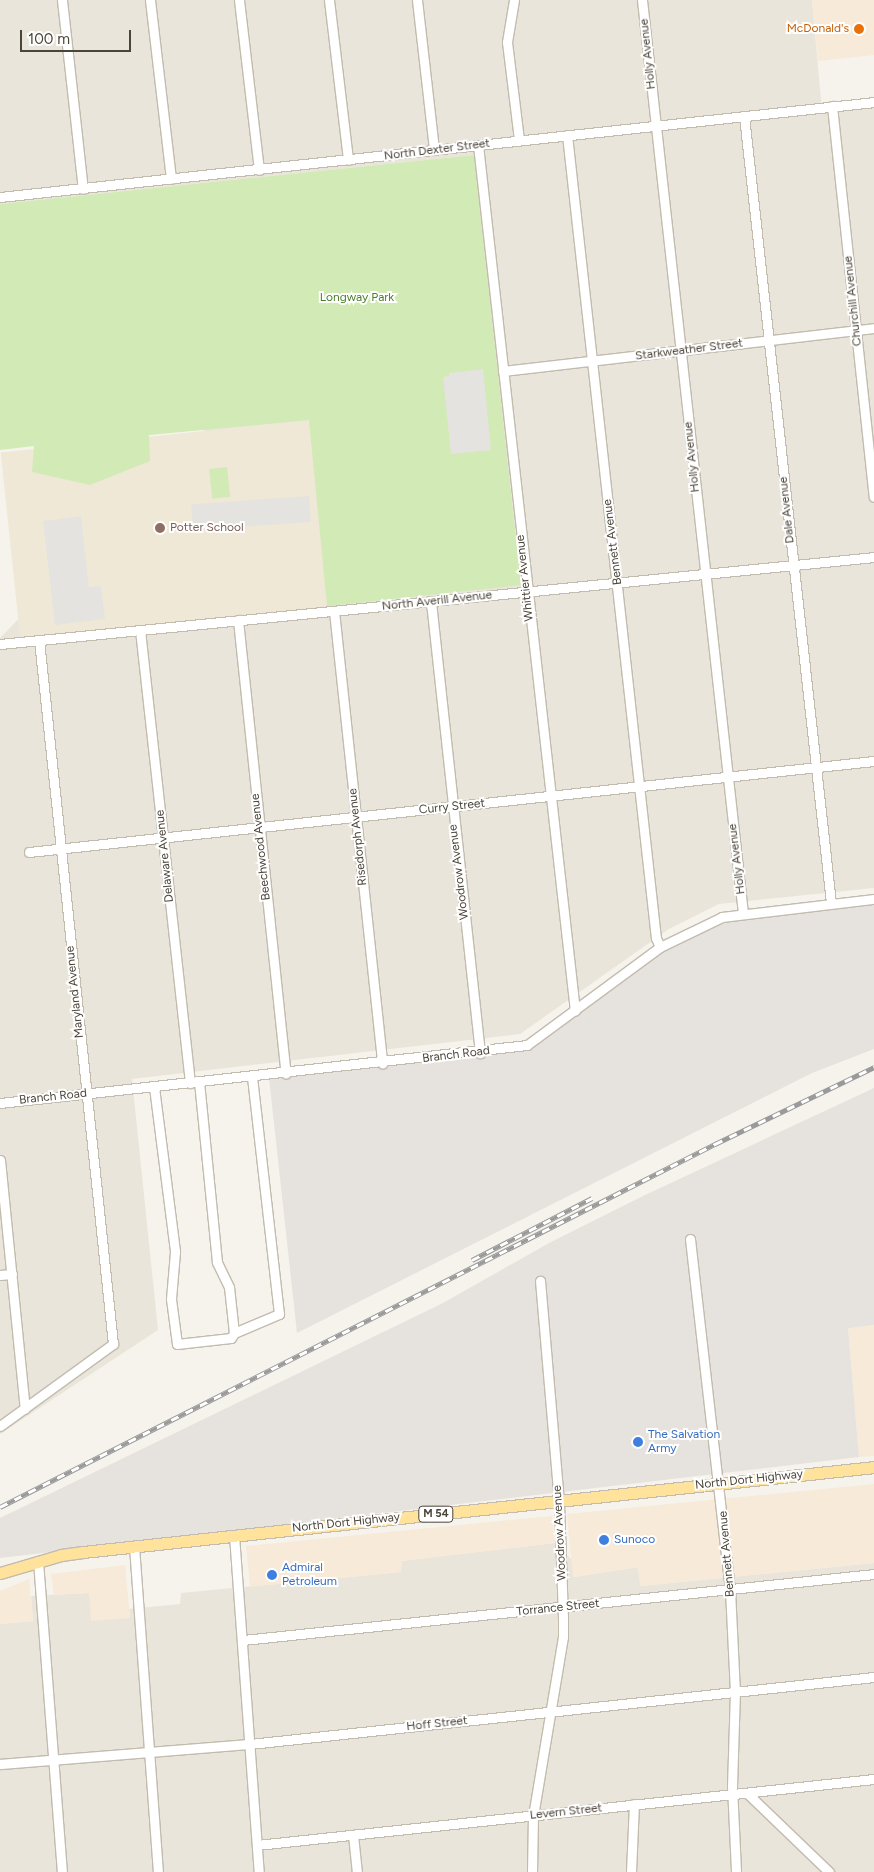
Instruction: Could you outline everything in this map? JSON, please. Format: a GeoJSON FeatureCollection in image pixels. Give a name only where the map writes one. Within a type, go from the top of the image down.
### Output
{"type":"FeatureCollection","features":[{"type":"Feature","properties":{"kind":"main road","name":"North Dort Highway"},"geometry":{"type":"LineString","coordinates":[[0,1573],[61,1554],[874,1467]]}},
{"type":"Feature","properties":{"kind":"street"},"geometry":{"type":"LineString","coordinates":[[62,0],[83,189]]}},
{"type":"Feature","properties":{"kind":"street"},"geometry":{"type":"LineString","coordinates":[[150,0],[171,179]]}},
{"type":"Feature","properties":{"kind":"street"},"geometry":{"type":"LineString","coordinates":[[238,0],[259,170]]}},
{"type":"Feature","properties":{"kind":"street"},"geometry":{"type":"LineString","coordinates":[[328,0],[348,160]]}},
{"type":"Feature","properties":{"kind":"street"},"geometry":{"type":"LineString","coordinates":[[417,0],[434,150]]}},
{"type":"Feature","properties":{"kind":"street"},"geometry":{"type":"LineString","coordinates":[[514,0],[507,42],[519,140]]}},
{"type":"Feature","properties":{"kind":"street","name":"Holly Avenue"},"geometry":{"type":"LineString","coordinates":[[642,0],[743,913]]}},
{"type":"Feature","properties":{"kind":"street","name":"North Dexter Street"},"geometry":{"type":"LineString","coordinates":[[0,197],[874,102]]}},
{"type":"Feature","properties":{"kind":"street","name":"Churchill Avenue"},"geometry":{"type":"LineString","coordinates":[[832,106],[874,497]]}},
{"type":"Feature","properties":{"kind":"street","name":"Dale Avenue"},"geometry":{"type":"LineString","coordinates":[[744,116],[831,903]]}},
{"type":"Feature","properties":{"kind":"street","name":"Bennett Avenue"},"geometry":{"type":"LineString","coordinates":[[567,135],[656,938],[660,947]]}},
{"type":"Feature","properties":{"kind":"street","name":"Whittier Avenue"},"geometry":{"type":"LineString","coordinates":[[478,145],[549,796],[575,1011]]}},
{"type":"Feature","properties":{"kind":"street","name":"Starkweather Street"},"geometry":{"type":"LineString","coordinates":[[503,371],[874,328]]}},
{"type":"Feature","properties":{"kind":"street","name":"North Averill Avenue"},"geometry":{"type":"LineString","coordinates":[[0,644],[618,584],[874,557]]}},
{"type":"Feature","properties":{"kind":"street","name":"Woodrow Avenue"},"geometry":{"type":"LineString","coordinates":[[431,602],[480,1053]]}},
{"type":"Feature","properties":{"kind":"street","name":"Risedorph Avenue"},"geometry":{"type":"LineString","coordinates":[[334,611],[382,1063]]}},
{"type":"Feature","properties":{"kind":"street","name":"Beechwood Avenue"},"geometry":{"type":"LineString","coordinates":[[238,620],[286,1073]]}},
{"type":"Feature","properties":{"kind":"street","name":"Delaware Avenue"},"geometry":{"type":"LineString","coordinates":[[140,630],[163,839],[217,1262],[229,1288],[234,1333]]}},
{"type":"Feature","properties":{"kind":"street","name":"Maryland Avenue"},"geometry":{"type":"LineString","coordinates":[[24,1409],[113,1344],[85,1094],[39,640]]}},
{"type":"Feature","properties":{"kind":"street","name":"Curry Street"},"geometry":{"type":"LineString","coordinates":[[29,852],[163,839],[874,760]]}},
{"type":"Feature","properties":{"kind":"street","name":"Branch Road"},"geometry":{"type":"LineString","coordinates":[[0,1103],[480,1053],[527,1045],[660,947],[722,918],[743,913],[874,899]]}},
{"type":"Feature","properties":{"kind":"street"},"geometry":{"type":"LineString","coordinates":[[154,1087],[175,1252],[171,1298],[178,1344],[232,1338],[234,1333],[279,1314],[252,1077]]}},
{"type":"Feature","properties":{"kind":"street"},"geometry":{"type":"LineString","coordinates":[[0,1160],[24,1409],[0,1426]]}},
{"type":"Feature","properties":{"kind":"street","name":"Bennett Avenue"},"geometry":{"type":"LineString","coordinates":[[690,1239],[717,1484],[722,1502],[730,1590],[735,1691],[732,1795],[736,1872]]}},
{"type":"Feature","properties":{"kind":"street"},"geometry":{"type":"LineString","coordinates":[[0,1275],[12,1274]]}},
{"type":"Feature","properties":{"kind":"street","name":"Woodrow Avenue"},"geometry":{"type":"LineString","coordinates":[[532,1872],[533,1816],[563,1637],[559,1502],[540,1281]]}},
{"type":"Feature","properties":{"kind":"street"},"geometry":{"type":"LineString","coordinates":[[234,1534],[259,1872]]}},
{"type":"Feature","properties":{"kind":"street"},"geometry":{"type":"LineString","coordinates":[[134,1546],[158,1872]]}},
{"type":"Feature","properties":{"kind":"street"},"geometry":{"type":"LineString","coordinates":[[38,1561],[62,1872]]}},
{"type":"Feature","properties":{"kind":"street","name":"Torrance Street"},"geometry":{"type":"LineString","coordinates":[[243,1640],[874,1574]]}},
{"type":"Feature","properties":{"kind":"street","name":"Hoff Street"},"geometry":{"type":"LineString","coordinates":[[0,1764],[250,1744],[874,1676]]}},
{"type":"Feature","properties":{"kind":"street","name":"Levern Street"},"geometry":{"type":"LineString","coordinates":[[257,1845],[634,1804],[749,1795],[874,1779]]}},
{"type":"Feature","properties":{"kind":"street"},"geometry":{"type":"LineString","coordinates":[[749,1795],[829,1872]]}},
{"type":"Feature","properties":{"kind":"street"},"geometry":{"type":"LineString","coordinates":[[632,1872],[634,1804]]}},
{"type":"Feature","properties":{"kind":"street"},"geometry":{"type":"LineString","coordinates":[[354,1835],[357,1872]]}},
{"type":"Feature","properties":{"kind":"shaded area"},"geometry":{"type":"Polygon","coordinates":[[[0,0],[812,0],[822,111],[874,106],[874,888],[719,904],[669,929],[520,1034],[132,1079],[158,1330],[0,1434],[0,638],[474,155],[0,204],[0,0]]]}},
{"type":"Feature","properties":{"kind":"shaded area"},"geometry":{"type":"Polygon","coordinates":[[[812,0],[874,0],[874,55],[818,61],[812,0]]]}},
{"type":"Feature","properties":{"kind":"shaded area"},"geometry":{"type":"Polygon","coordinates":[[[483,369],[491,450],[451,454],[443,377],[449,376],[449,373],[483,369]]]}},
{"type":"Feature","properties":{"kind":"shaded area","name":"Potter School"},"geometry":{"type":"Polygon","coordinates":[[[309,420],[329,606],[20,638],[1,452],[309,420]]]}},
{"type":"Feature","properties":{"kind":"shaded area"},"geometry":{"type":"Polygon","coordinates":[[[309,496],[311,522],[193,530],[191,504],[309,496]]]}},
{"type":"Feature","properties":{"kind":"shaded area"},"geometry":{"type":"Polygon","coordinates":[[[81,516],[89,587],[101,586],[105,619],[55,625],[43,521],[81,516]]]}},
{"type":"Feature","properties":{"kind":"shaded area"},"geometry":{"type":"Polygon","coordinates":[[[874,902],[874,1049],[812,1073],[297,1333],[269,1078],[513,1052],[531,1047],[668,948],[703,930],[742,918],[874,902]]]}},
{"type":"Feature","properties":{"kind":"shaded area"},"geometry":{"type":"Polygon","coordinates":[[[874,1088],[874,1325],[848,1328],[859,1457],[0,1558],[0,1518],[443,1303],[549,1243],[643,1196],[874,1088]]]}},
{"type":"Feature","properties":{"kind":"shaded area"},"geometry":{"type":"Polygon","coordinates":[[[874,1325],[874,1456],[859,1457],[848,1327],[874,1325]]]}},
{"type":"Feature","properties":{"kind":"shaded area"},"geometry":{"type":"Polygon","coordinates":[[[874,1484],[874,1563],[640,1586],[638,1567],[573,1577],[567,1514],[874,1484]]]}},
{"type":"Feature","properties":{"kind":"shaded area"},"geometry":{"type":"Polygon","coordinates":[[[552,1516],[555,1543],[402,1561],[401,1572],[250,1587],[246,1546],[552,1516]]]}},
{"type":"Feature","properties":{"kind":"shaded area"},"geometry":{"type":"Polygon","coordinates":[[[555,1543],[572,1560],[574,1577],[638,1567],[641,1586],[874,1563],[874,1872],[0,1872],[0,1624],[33,1621],[31,1596],[89,1593],[130,1617],[129,1609],[180,1604],[181,1593],[401,1572],[401,1561],[555,1543]]]}},
{"type":"Feature","properties":{"kind":"shaded area"},"geometry":{"type":"Polygon","coordinates":[[[125,1565],[130,1618],[91,1621],[89,1593],[54,1595],[51,1574],[125,1565]]]}},
{"type":"Feature","properties":{"kind":"shaded area"},"geometry":{"type":"Polygon","coordinates":[[[29,1579],[33,1621],[0,1624],[0,1591],[29,1579]]]}},
{"type":"Feature","properties":{"kind":"green space","name":"Longway Park"},"geometry":{"type":"Polygon","coordinates":[[[474,155],[521,585],[327,606],[309,420],[149,435],[150,461],[90,485],[32,472],[34,446],[0,450],[0,204],[474,155]]]}},
{"type":"Feature","properties":{"kind":"green space"},"geometry":{"type":"Polygon","coordinates":[[[227,467],[230,497],[212,499],[209,469],[227,467]]]}},
{"type":"Feature","properties":{"kind":"railway"},"geometry":{"type":"LineString","coordinates":[[0,1507],[715,1144],[874,1067]]}},
{"type":"Feature","properties":{"kind":"railway"},"geometry":{"type":"LineString","coordinates":[[472,1260],[592,1198]]}},
{"type":"Feature","properties":{"kind":"place","name":"McDonald's"},"geometry":{"type":"Point","coordinates":[859,29]}},
{"type":"Feature","properties":{"kind":"place","name":"Potter School"},"geometry":{"type":"Point","coordinates":[160,528]}},
{"type":"Feature","properties":{"kind":"place","name":"The Salvation Army"},"geometry":{"type":"Point","coordinates":[638,1442]}},
{"type":"Feature","properties":{"kind":"place","name":"Sunoco"},"geometry":{"type":"Point","coordinates":[604,1540]}},
{"type":"Feature","properties":{"kind":"place","name":"Admiral Petroleum"},"geometry":{"type":"Point","coordinates":[272,1575]}}]}
